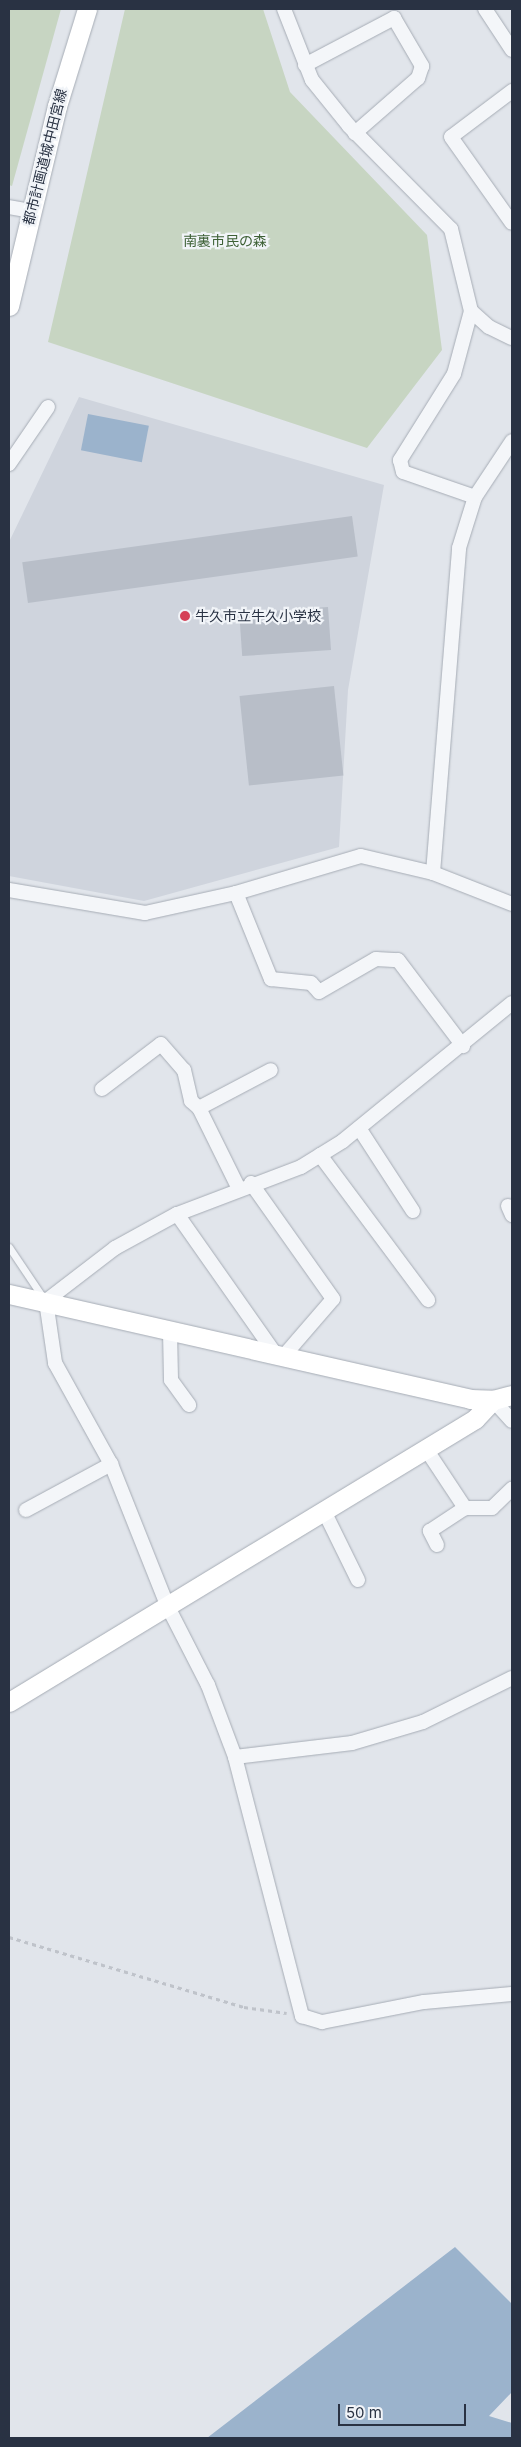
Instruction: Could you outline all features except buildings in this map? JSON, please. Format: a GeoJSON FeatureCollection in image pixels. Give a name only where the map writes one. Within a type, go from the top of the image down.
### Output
{"type":"FeatureCollection","features":[{"type":"Feature","properties":{"kind":"street","name":"都市計画道城中田宮線"},"geometry":{"type":"LineString","coordinates":[[9,306],[31,211],[87,9]]}},
{"type":"Feature","properties":{"kind":"street"},"geometry":{"type":"LineString","coordinates":[[284,9],[306,65],[355,133],[451,229],[471,311],[454,374],[400,460],[403,472],[475,497]]}},
{"type":"Feature","properties":{"kind":"street"},"geometry":{"type":"LineString","coordinates":[[485,9],[512,50]]}},
{"type":"Feature","properties":{"kind":"street"},"geometry":{"type":"LineString","coordinates":[[306,65],[394,18],[422,66],[418,78],[355,133]]}},
{"type":"Feature","properties":{"kind":"street"},"geometry":{"type":"LineString","coordinates":[[512,91],[451,138],[512,223]]}},
{"type":"Feature","properties":{"kind":"street"},"geometry":{"type":"LineString","coordinates":[[9,207],[31,211]]}},
{"type":"Feature","properties":{"kind":"street"},"geometry":{"type":"LineString","coordinates":[[471,311],[488,327],[512,338]]}},
{"type":"Feature","properties":{"kind":"street"},"geometry":{"type":"LineString","coordinates":[[9,464],[48,407]]}},
{"type":"Feature","properties":{"kind":"street"},"geometry":{"type":"LineString","coordinates":[[433,873],[459,548],[475,497],[512,441]]}},
{"type":"Feature","properties":{"kind":"street"},"geometry":{"type":"LineString","coordinates":[[9,890],[145,913],[236,893],[361,856],[433,873],[512,904]]}},
{"type":"Feature","properties":{"kind":"street"},"geometry":{"type":"LineString","coordinates":[[236,893],[271,979],[311,983],[319,992],[376,960],[398,960],[463,1046]]}},
{"type":"Feature","properties":{"kind":"street"},"geometry":{"type":"LineString","coordinates":[[46,1301],[115,1248],[177,1214],[244,1185],[300,1167],[320,1155],[359,1128],[463,1046],[512,1004]]}},
{"type":"Feature","properties":{"kind":"street"},"geometry":{"type":"LineString","coordinates":[[102,1089],[161,1044],[184,1070],[191,1101],[200,1108],[244,1185],[333,1299],[279,1356]]}},
{"type":"Feature","properties":{"kind":"street"},"geometry":{"type":"LineString","coordinates":[[200,1108],[271,1070]]}},
{"type":"Feature","properties":{"kind":"street"},"geometry":{"type":"LineString","coordinates":[[359,1128],[413,1210]]}},
{"type":"Feature","properties":{"kind":"street"},"geometry":{"type":"LineString","coordinates":[[320,1155],[428,1300]]}},
{"type":"Feature","properties":{"kind":"street"},"geometry":{"type":"LineString","coordinates":[[177,1214],[279,1356]]}},
{"type":"Feature","properties":{"kind":"street"},"geometry":{"type":"LineString","coordinates":[[9,1294],[279,1356],[493,1400],[512,1395]]}},
{"type":"Feature","properties":{"kind":"street"},"geometry":{"type":"LineString","coordinates":[[46,1301],[55,1363],[111,1464],[168,1607],[208,1684],[235,1757],[302,2016],[322,2022],[424,2002],[512,1994]]}},
{"type":"Feature","properties":{"kind":"street"},"geometry":{"type":"LineString","coordinates":[[170,1331],[171,1380],[189,1406]]}},
{"type":"Feature","properties":{"kind":"street"},"geometry":{"type":"LineString","coordinates":[[493,1400],[512,1420]]}},
{"type":"Feature","properties":{"kind":"street"},"geometry":{"type":"LineString","coordinates":[[9,1702],[475,1419],[493,1400]]}},
{"type":"Feature","properties":{"kind":"street"},"geometry":{"type":"LineString","coordinates":[[426,1449],[465,1508]]}},
{"type":"Feature","properties":{"kind":"street"},"geometry":{"type":"LineString","coordinates":[[26,1510],[111,1464]]}},
{"type":"Feature","properties":{"kind":"street"},"geometry":{"type":"LineString","coordinates":[[437,1545],[430,1531],[465,1508],[492,1508],[512,1489]]}},
{"type":"Feature","properties":{"kind":"street"},"geometry":{"type":"LineString","coordinates":[[324,1511],[358,1580]]}},
{"type":"Feature","properties":{"kind":"street"},"geometry":{"type":"LineString","coordinates":[[235,1757],[352,1743],[423,1722],[512,1678]]}},
{"type":"Feature","properties":{"kind":"lane"},"geometry":{"type":"LineString","coordinates":[[9,1247],[46,1301]]}},
{"type":"Feature","properties":{"kind":"path"},"geometry":{"type":"LineString","coordinates":[[9,1937],[244,2007],[302,2016]]}},
{"type":"Feature","properties":{"kind":"shaded area","name":"牛久市立牛久小学校"},"geometry":{"type":"Polygon","coordinates":[[[79,397],[384,485],[348,690],[339,847],[144,901],[9,876],[9,542],[79,397]]]}},
{"type":"Feature","properties":{"kind":"green space"},"geometry":{"type":"Polygon","coordinates":[[[9,9],[61,9],[12,186],[9,185],[9,9]]]}},
{"type":"Feature","properties":{"kind":"green space","name":"南裏市民の森"},"geometry":{"type":"Polygon","coordinates":[[[125,9],[263,9],[290,92],[427,235],[442,350],[367,448],[48,342],[125,9]]]}},
{"type":"Feature","properties":{"kind":"water"},"geometry":{"type":"Polygon","coordinates":[[[88,414],[149,426],[142,462],[81,450],[88,414]]]}},
{"type":"Feature","properties":{"kind":"water"},"geometry":{"type":"Polygon","coordinates":[[[455,2247],[512,2304],[512,2392],[489,2416],[512,2423],[512,2438],[207,2438],[455,2247]]]}},
{"type":"Feature","properties":{"kind":"place","name":"牛久市立牛久小学校"},"geometry":{"type":"Point","coordinates":[185,616]}}]}
